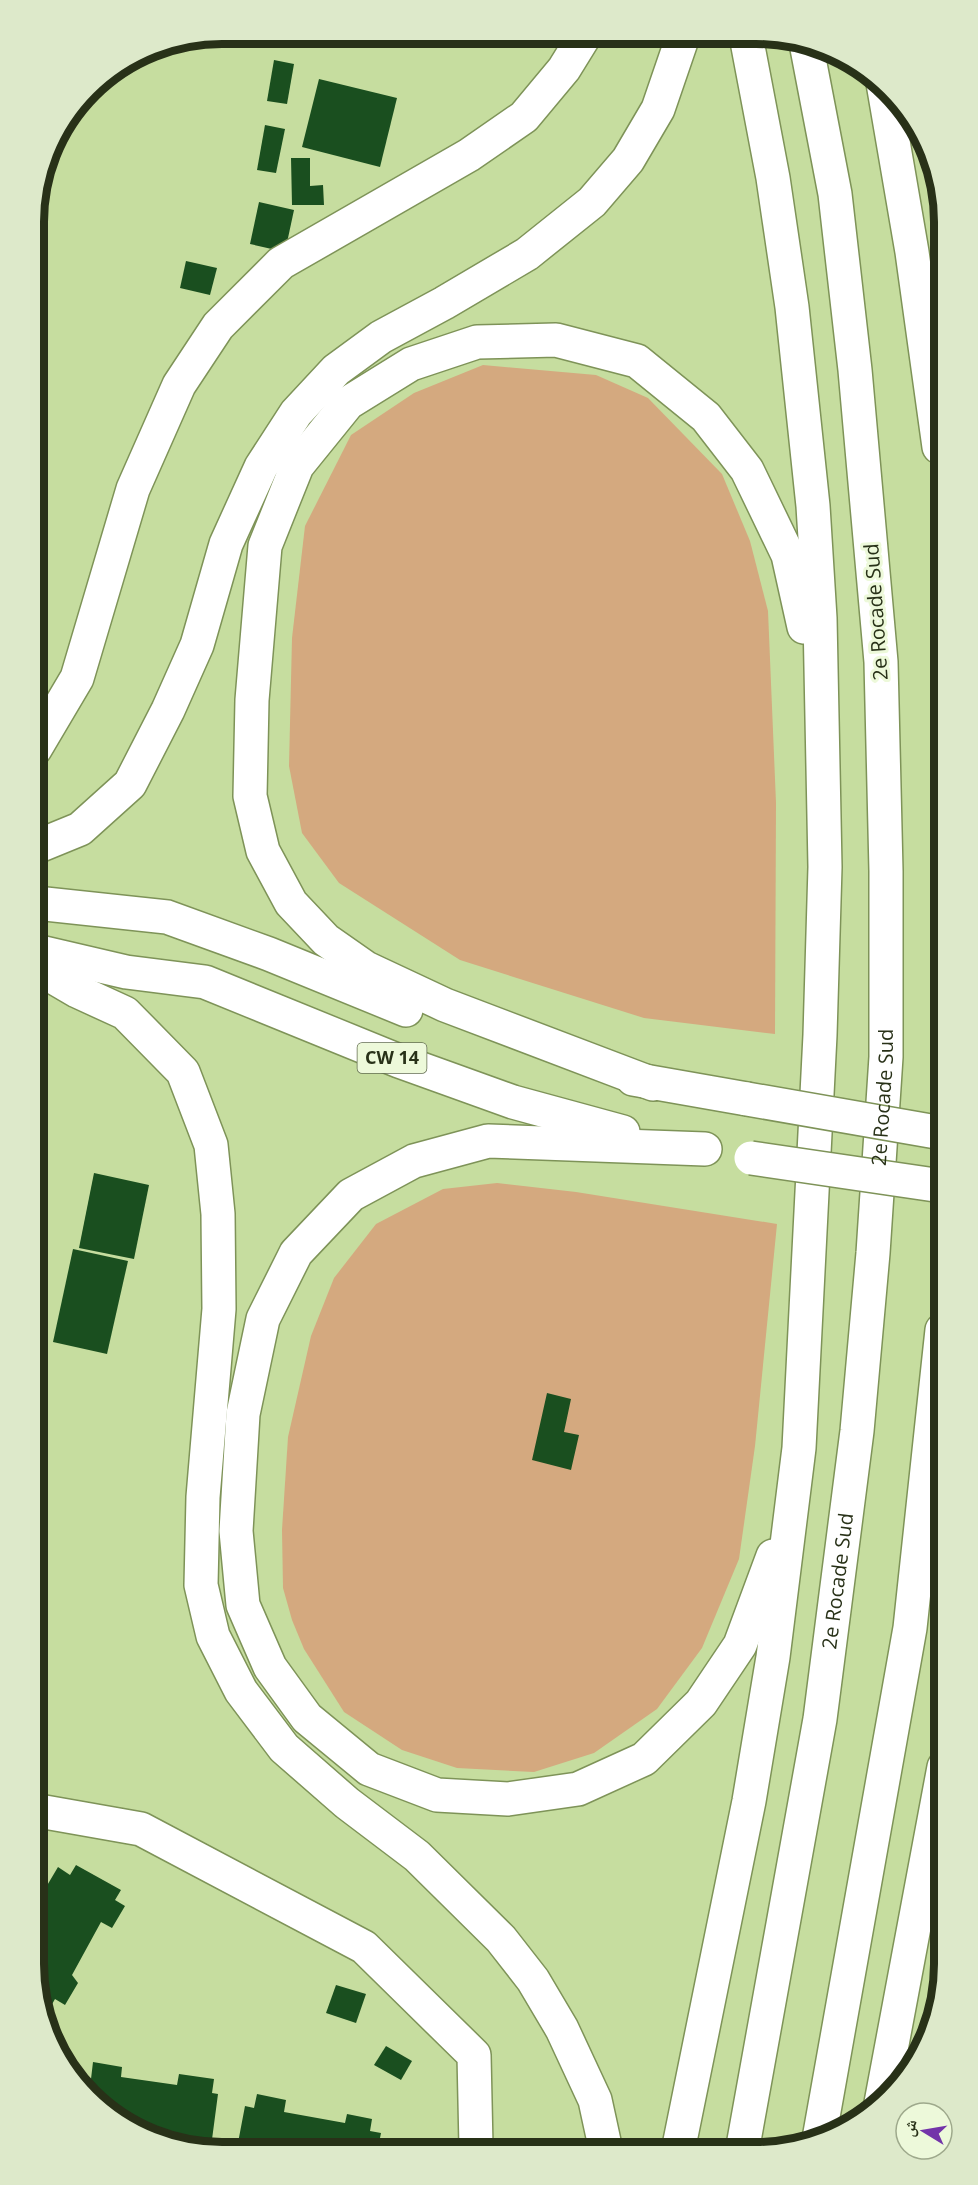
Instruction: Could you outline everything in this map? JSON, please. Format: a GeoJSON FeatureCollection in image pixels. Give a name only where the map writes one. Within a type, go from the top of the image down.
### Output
{"type":"FeatureCollection","features":[{"type":"Feature","properties":{"kind":"main road"},"geometry":{"type":"LineString","coordinates":[[44,734],[77,678],[133,489],[179,385],[218,326],[281,263],[469,155],[524,117],[564,69],[579,44]]}},
{"type":"Feature","properties":{"kind":"main road"},"geometry":{"type":"LineString","coordinates":[[44,845],[80,829],[130,784],[168,710],[197,645],[226,544],[261,467],[296,413],[336,370],[381,337],[527,254],[592,202],[628,160],[658,109],[680,44]]}},
{"type":"Feature","properties":{"kind":"main road"},"geometry":{"type":"LineString","coordinates":[[680,2142],[749,1800],[773,1657],[799,1448],[822,972],[825,867],[820,618],[813,506],[792,307],[773,178],[748,44]]}},
{"type":"Feature","properties":{"kind":"main road","name":"2e Rocade Sud"},"geometry":{"type":"LineString","coordinates":[[744,2142],[822,1707],[857,1431],[873,1253],[886,1057],[886,871],[881,662],[855,370],[835,194],[808,51]]}},
{"type":"Feature","properties":{"kind":"main road"},"geometry":{"type":"LineString","coordinates":[[887,101],[912,252],[934,411]]}},
{"type":"Feature","properties":{"kind":"main road"},"geometry":{"type":"LineString","coordinates":[[653,1084],[445,1005],[366,968],[326,940],[291,903],[263,851],[250,796],[252,700],[265,546],[297,466],[348,403],[411,364],[477,342],[556,340],[637,361],[706,417],[747,470],[788,555],[804,622],[822,972]]}},
{"type":"Feature","properties":{"kind":"main road","name":"CW 14"},"geometry":{"type":"LineString","coordinates":[[44,904],[167,917],[269,954],[461,1032],[579,1066],[653,1084],[934,1131]]}},
{"type":"Feature","properties":{"kind":"main road","name":"CW 14"},"geometry":{"type":"LineString","coordinates":[[44,953],[126,972],[205,982],[399,1060],[513,1102],[604,1128],[751,1158],[934,1185]]}},
{"type":"Feature","properties":{"kind":"main road"},"geometry":{"type":"LineString","coordinates":[[44,972],[77,991],[125,1013],[183,1072],[211,1145],[218,1214],[219,1309],[203,1497],[201,1585],[213,1636],[241,1691],[284,1748],[347,1803],[417,1856],[501,1939],[533,1980],[562,2029],[595,2100],[604,2142]]}},
{"type":"Feature","properties":{"kind":"main road"},"geometry":{"type":"LineString","coordinates":[[705,1149],[488,1141],[414,1161],[351,1194],[296,1253],[262,1319],[243,1414],[236,1531],[243,1605],[270,1667],[307,1718],[369,1769],[437,1795],[508,1799],[578,1789],[644,1759],[701,1703],[740,1645],[792,1503]]}},
{"type":"Feature","properties":{"kind":"main road"},"geometry":{"type":"LineString","coordinates":[[821,2129],[910,1628],[934,1404]]}},
{"type":"Feature","properties":{"kind":"main road"},"geometry":{"type":"LineString","coordinates":[[44,1812],[141,1829],[364,1947],[474,2055],[476,2142]]}},
{"type":"Feature","properties":{"kind":"main road"},"geometry":{"type":"LineString","coordinates":[[884,2087],[934,1820]]}},
{"type":"Feature","properties":{"kind":"shaded area"},"geometry":{"type":"Polygon","coordinates":[[[483,365],[596,375],[648,398],[722,474],[750,541],[768,611],[776,803],[775,1034],[644,1018],[460,960],[339,883],[302,833],[289,766],[292,638],[305,526],[351,435],[414,393],[483,365]]]}},
{"type":"Feature","properties":{"kind":"shaded area"},"geometry":{"type":"Polygon","coordinates":[[[497,1183],[576,1192],[777,1224],[755,1446],[739,1559],[702,1648],[657,1709],[594,1753],[534,1772],[457,1768],[402,1750],[344,1712],[304,1649],[292,1620],[283,1588],[282,1530],[288,1437],[311,1336],[334,1278],[376,1224],[443,1189],[497,1183]]]}},
{"type":"Feature","properties":{"kind":"building"},"geometry":{"type":"Polygon","coordinates":[[[274,60],[294,64],[287,104],[267,101],[274,60]]]}},
{"type":"Feature","properties":{"kind":"building"},"geometry":{"type":"Polygon","coordinates":[[[319,79],[397,98],[380,167],[302,147],[319,79]]]}},
{"type":"Feature","properties":{"kind":"building"},"geometry":{"type":"Polygon","coordinates":[[[265,125],[285,129],[276,173],[257,170],[265,125]]]}},
{"type":"Feature","properties":{"kind":"building"},"geometry":{"type":"Polygon","coordinates":[[[291,158],[310,158],[310,186],[323,185],[324,205],[292,205],[291,158]]]}},
{"type":"Feature","properties":{"kind":"building"},"geometry":{"type":"Polygon","coordinates":[[[259,202],[294,210],[285,252],[250,244],[259,202]]]}},
{"type":"Feature","properties":{"kind":"building"},"geometry":{"type":"Polygon","coordinates":[[[186,261],[217,268],[210,295],[180,288],[186,261]]]}},
{"type":"Feature","properties":{"kind":"building"},"geometry":{"type":"Polygon","coordinates":[[[94,1173],[149,1185],[134,1259],[79,1248],[94,1173]]]}},
{"type":"Feature","properties":{"kind":"building"},"geometry":{"type":"Polygon","coordinates":[[[73,1249],[128,1261],[107,1354],[53,1342],[73,1249]]]}},
{"type":"Feature","properties":{"kind":"building"},"geometry":{"type":"Polygon","coordinates":[[[547,1393],[571,1399],[564,1432],[579,1435],[571,1470],[532,1460],[547,1393]]]}},
{"type":"Feature","properties":{"kind":"building"},"geometry":{"type":"Polygon","coordinates":[[[76,1865],[121,1890],[115,1900],[125,1906],[112,1928],[101,1922],[72,1975],[78,1983],[65,2005],[55,1999],[50,2008],[45,1987],[44,1911],[48,1904],[44,1902],[44,1891],[58,1867],[70,1875],[76,1865]]]}},
{"type":"Feature","properties":{"kind":"building"},"geometry":{"type":"Polygon","coordinates":[[[336,1985],[366,1994],[356,2023],[326,2013],[336,1985]]]}},
{"type":"Feature","properties":{"kind":"building"},"geometry":{"type":"Polygon","coordinates":[[[386,2046],[412,2061],[401,2080],[374,2065],[386,2046]]]}},
{"type":"Feature","properties":{"kind":"building"},"geometry":{"type":"Polygon","coordinates":[[[93,2062],[122,2067],[121,2077],[177,2085],[179,2074],[214,2079],[212,2093],[218,2094],[212,2141],[164,2132],[143,2123],[104,2097],[86,2078],[91,2079],[93,2062]]]}},
{"type":"Feature","properties":{"kind":"building"},"geometry":{"type":"Polygon","coordinates":[[[257,2094],[286,2100],[284,2112],[345,2123],[347,2114],[372,2119],[370,2131],[381,2133],[379,2142],[238,2142],[245,2106],[254,2108],[257,2094]]]}}]}
